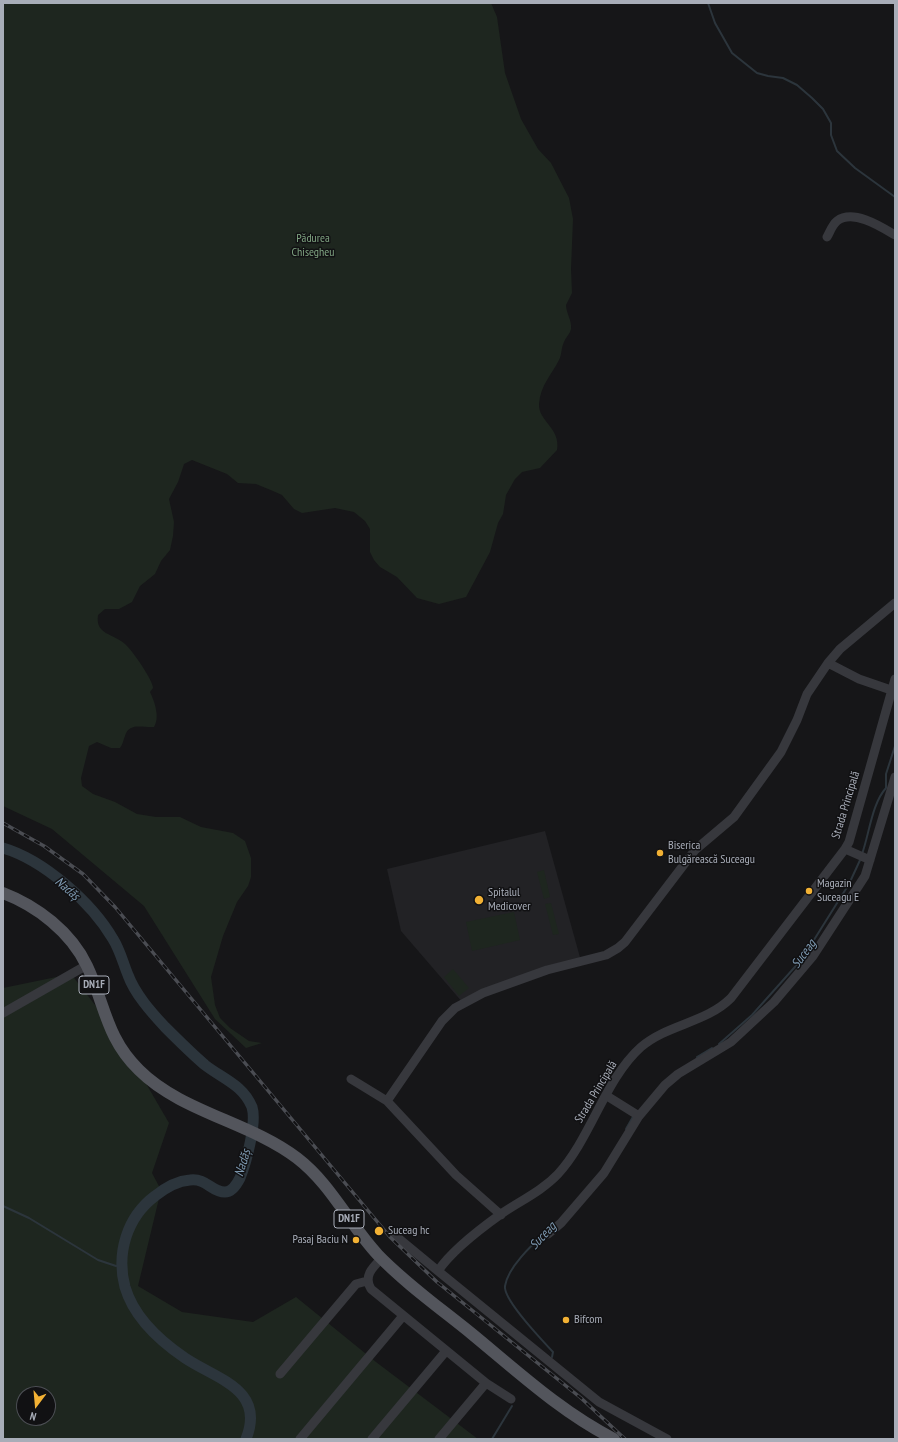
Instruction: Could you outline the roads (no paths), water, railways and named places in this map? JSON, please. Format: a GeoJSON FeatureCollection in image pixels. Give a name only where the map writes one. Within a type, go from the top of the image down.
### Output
{"type":"FeatureCollection","features":[{"type":"Feature","properties":{"kind":"main road","name":"DN1F"},"geometry":{"type":"LineString","coordinates":[[3,893],[25,902],[51,921],[74,946],[87,965],[111,1031],[131,1062],[147,1078],[168,1092],[242,1127],[273,1143],[299,1159],[312,1171],[329,1191],[357,1230],[382,1258],[560,1405],[583,1422],[614,1439]]}},
{"type":"Feature","properties":{"kind":"street"},"geometry":{"type":"LineString","coordinates":[[827,237],[836,222],[848,217],[862,219],[895,235]]}},
{"type":"Feature","properties":{"kind":"street"},"geometry":{"type":"LineString","coordinates":[[387,1101],[442,1021],[460,1005],[483,993],[547,970],[606,955],[625,942],[695,850],[734,817],[781,752],[797,720],[807,694],[828,663],[840,649],[895,603]]}},
{"type":"Feature","properties":{"kind":"street"},"geometry":{"type":"LineString","coordinates":[[828,663],[859,679],[891,690]]}},
{"type":"Feature","properties":{"kind":"street","name":"Strada Principală"},"geometry":{"type":"LineString","coordinates":[[438,1271],[446,1260],[500,1215],[535,1193],[561,1171],[571,1157],[627,1063],[645,1044],[663,1034],[708,1015],[731,998],[848,850],[895,679]]}},
{"type":"Feature","properties":{"kind":"street"},"geometry":{"type":"LineString","coordinates":[[548,1234],[561,1223],[604,1174],[636,1114],[678,1074],[731,1042],[784,990],[813,956],[865,876],[895,777]]}},
{"type":"Feature","properties":{"kind":"street"},"geometry":{"type":"LineString","coordinates":[[848,850],[870,860]]}},
{"type":"Feature","properties":{"kind":"street"},"geometry":{"type":"LineString","coordinates":[[3,1013],[87,965]]}},
{"type":"Feature","properties":{"kind":"street"},"geometry":{"type":"LineString","coordinates":[[351,1079],[387,1101],[456,1175],[500,1215]]}},
{"type":"Feature","properties":{"kind":"street"},"geometry":{"type":"LineString","coordinates":[[607,1096],[636,1114]]}},
{"type":"Feature","properties":{"kind":"street"},"geometry":{"type":"LineString","coordinates":[[392,1232],[598,1402],[667,1439]]}},
{"type":"Feature","properties":{"kind":"street"},"geometry":{"type":"LineString","coordinates":[[382,1258],[370,1270],[367,1280],[371,1289],[486,1383],[511,1399]]}},
{"type":"Feature","properties":{"kind":"street"},"geometry":{"type":"LineString","coordinates":[[280,1374],[356,1284],[367,1280]]}},
{"type":"Feature","properties":{"kind":"street"},"geometry":{"type":"LineString","coordinates":[[300,1439],[403,1316]]}},
{"type":"Feature","properties":{"kind":"street"},"geometry":{"type":"LineString","coordinates":[[372,1439],[446,1351]]}},
{"type":"Feature","properties":{"kind":"street"},"geometry":{"type":"LineString","coordinates":[[439,1439],[486,1383]]}},
{"type":"Feature","properties":{"kind":"waterway"},"geometry":{"type":"LineString","coordinates":[[708,3],[715,23],[732,53],[757,73],[783,78],[797,85],[812,98],[823,109],[831,123],[831,135],[837,151],[855,168],[895,197]]}},
{"type":"Feature","properties":{"kind":"waterway","name":"Suceag"},"geometry":{"type":"LineString","coordinates":[[862,854],[874,810],[881,794],[886,788],[886,774],[895,746]]}},
{"type":"Feature","properties":{"kind":"waterway","name":"Nadăș"},"geometry":{"type":"LineString","coordinates":[[3,848],[35,862],[66,884],[93,911],[113,939],[120,952],[131,982],[149,1009],[165,1027],[205,1065],[238,1088],[248,1099],[252,1107],[253,1123],[248,1153],[239,1180],[234,1187],[230,1191],[225,1192],[216,1190],[201,1181],[190,1180],[176,1183],[163,1190],[137,1214],[126,1237],[122,1261],[125,1287],[129,1298],[141,1319],[149,1328],[166,1344],[185,1358],[223,1380],[235,1388],[244,1397],[249,1408],[250,1422],[246,1439]]}},
{"type":"Feature","properties":{"kind":"waterway","name":"Suceag"},"geometry":{"type":"LineString","coordinates":[[719,1044],[752,1015],[802,959],[849,884],[861,858]]}},
{"type":"Feature","properties":{"kind":"waterway","name":"Suceag"},"geometry":{"type":"LineString","coordinates":[[697,1057],[712,1048]]}},
{"type":"Feature","properties":{"kind":"waterway","name":"Suceag"},"geometry":{"type":"LineString","coordinates":[[626,1129],[634,1115]]}},
{"type":"Feature","properties":{"kind":"waterway"},"geometry":{"type":"LineString","coordinates":[[3,1206],[29,1218],[98,1260],[116,1266],[123,1264]]}},
{"type":"Feature","properties":{"kind":"waterway","name":"Suceag"},"geometry":{"type":"LineString","coordinates":[[545,1233],[527,1250],[516,1264],[511,1271],[505,1286],[510,1301],[524,1320],[553,1352],[552,1357]]}},
{"type":"Feature","properties":{"kind":"waterway","name":"Suceag"},"geometry":{"type":"LineString","coordinates":[[492,1439],[512,1406]]}},
{"type":"Feature","properties":{"kind":"railway"},"geometry":{"type":"LineString","coordinates":[[3,823],[44,846],[83,874],[115,907],[390,1237],[437,1282],[581,1398],[625,1439]]}},
{"type":"Feature","properties":{"kind":"place","name":"Biserica Bulgărească Suceagu"},"geometry":{"type":"Point","coordinates":[660,853]}},
{"type":"Feature","properties":{"kind":"place","name":"Magazin Suceagu E"},"geometry":{"type":"Point","coordinates":[809,891]}},
{"type":"Feature","properties":{"kind":"place","name":"Spitalul Medicover"},"geometry":{"type":"Point","coordinates":[479,900]}},
{"type":"Feature","properties":{"kind":"place","name":"Suceag hc"},"geometry":{"type":"Point","coordinates":[379,1231]}},
{"type":"Feature","properties":{"kind":"place","name":"Pasaj Baciu N"},"geometry":{"type":"Point","coordinates":[356,1240]}},
{"type":"Feature","properties":{"kind":"place","name":"Bifcom"},"geometry":{"type":"Point","coordinates":[566,1320]}},
{"type":"Feature","properties":{"kind":"park label","name":"Pădurea Chisegheu"},"geometry":{"type":"Point","coordinates":[313,246]}}]}
